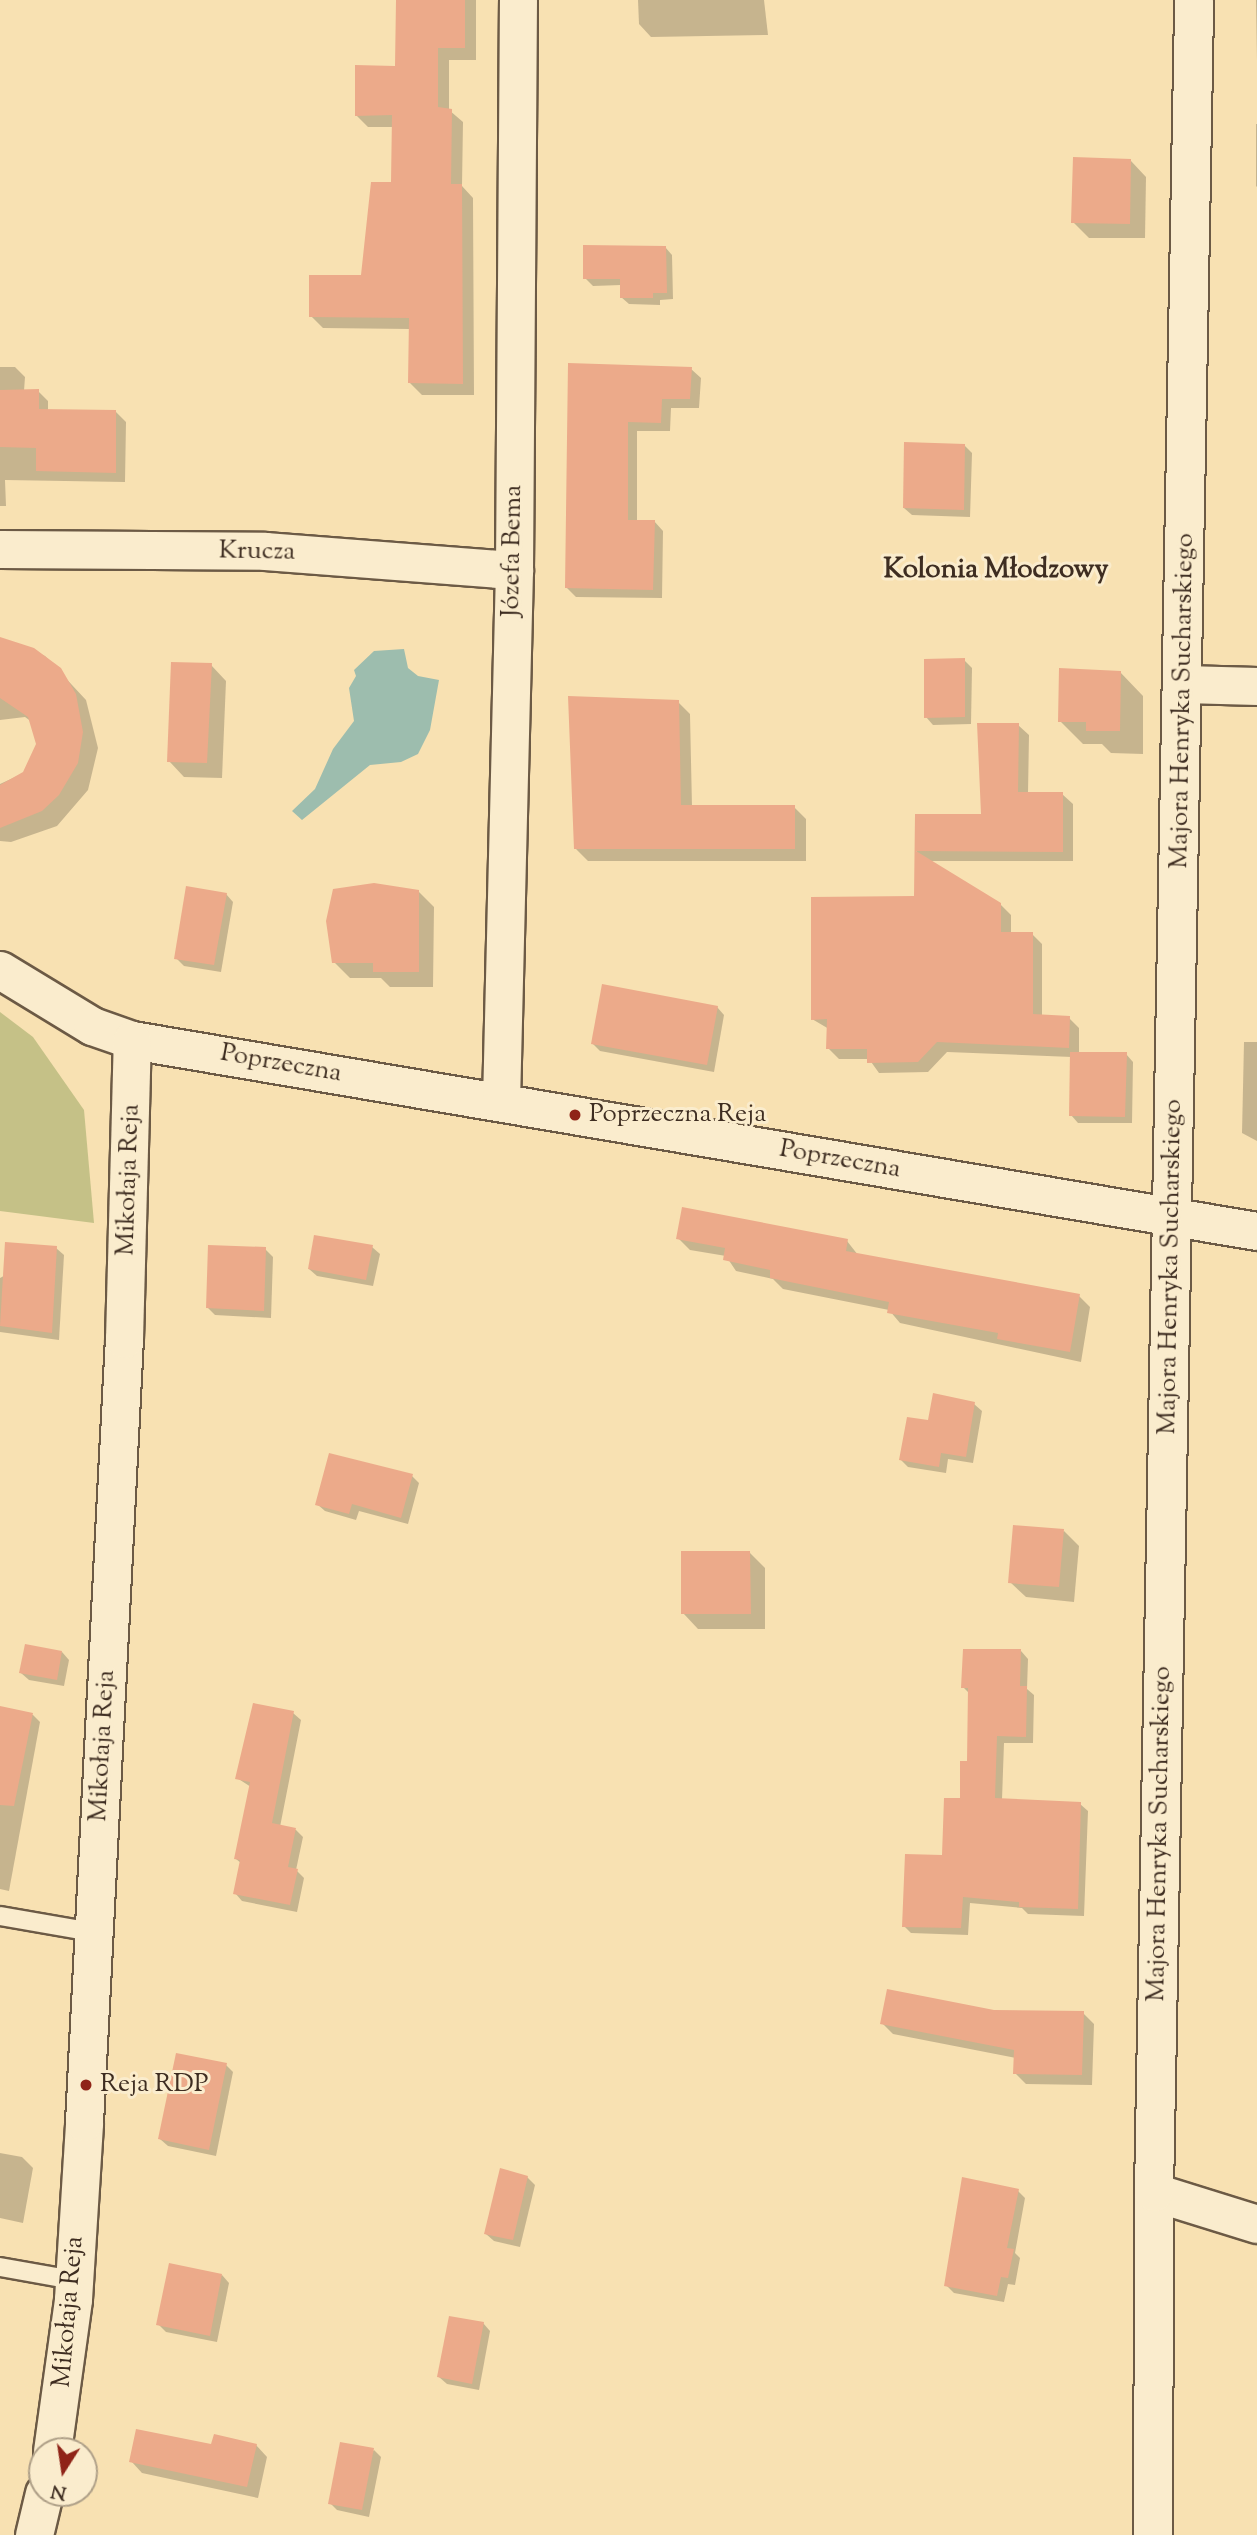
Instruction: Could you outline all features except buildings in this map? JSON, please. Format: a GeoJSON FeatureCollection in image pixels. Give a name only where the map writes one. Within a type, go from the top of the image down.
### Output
{"type":"FeatureCollection","features":[{"type":"Feature","properties":{"kind":"street","name":"Józefa Bema"},"geometry":{"type":"LineString","coordinates":[[501,1102],[514,570],[518,0]]}},
{"type":"Feature","properties":{"kind":"street","name":"Majora Henryka Sucharskiego"},"geometry":{"type":"LineString","coordinates":[[1153,2535],[1154,2192],[1171,1217],[1184,684],[1194,0]]}},
{"type":"Feature","properties":{"kind":"street","name":"Krucza"},"geometry":{"type":"LineString","coordinates":[[0,550],[265,551],[514,570]]}},
{"type":"Feature","properties":{"kind":"street"},"geometry":{"type":"LineString","coordinates":[[1184,684],[1257,686]]}},
{"type":"Feature","properties":{"kind":"street","name":"Poprzeczna"},"geometry":{"type":"LineString","coordinates":[[0,970],[92,1026],[132,1040],[1257,1231]]}},
{"type":"Feature","properties":{"kind":"street","name":"Mikołaja Reja"},"geometry":{"type":"LineString","coordinates":[[54,2437],[74,2280],[124,1339],[132,1040]]}},
{"type":"Feature","properties":{"kind":"street"},"geometry":{"type":"LineString","coordinates":[[1154,2192],[1257,2224]]}},
{"type":"Feature","properties":{"kind":"street"},"geometry":{"type":"LineString","coordinates":[[34,2535],[41,2507]]}},
{"type":"Feature","properties":{"kind":"lane"},"geometry":{"type":"LineString","coordinates":[[0,1916],[93,1932]]}},
{"type":"Feature","properties":{"kind":"lane"},"geometry":{"type":"LineString","coordinates":[[0,2267],[74,2280]]}},
{"type":"Feature","properties":{"kind":"shaded area"},"geometry":{"type":"Polygon","coordinates":[[[404,649],[408,668],[418,676],[439,680],[430,730],[418,754],[401,762],[370,765],[302,820],[292,811],[315,789],[333,749],[354,721],[349,688],[356,676],[354,670],[374,651],[404,649]]]}},
{"type":"Feature","properties":{"kind":"shaded area"},"geometry":{"type":"Polygon","coordinates":[[[0,1012],[33,1037],[84,1110],[94,1223],[0,1211],[0,1012]]]}},
{"type":"Feature","properties":{"kind":"place","name":"Poprzeczna Reja"},"geometry":{"type":"Point","coordinates":[575,1115]}},
{"type":"Feature","properties":{"kind":"place","name":"Reja RDP"},"geometry":{"type":"Point","coordinates":[86,2085]}},
{"type":"Feature","properties":{"kind":"district","name":"Kolonia Młodzowy"},"geometry":{"type":"Point","coordinates":[996,570]}}]}
